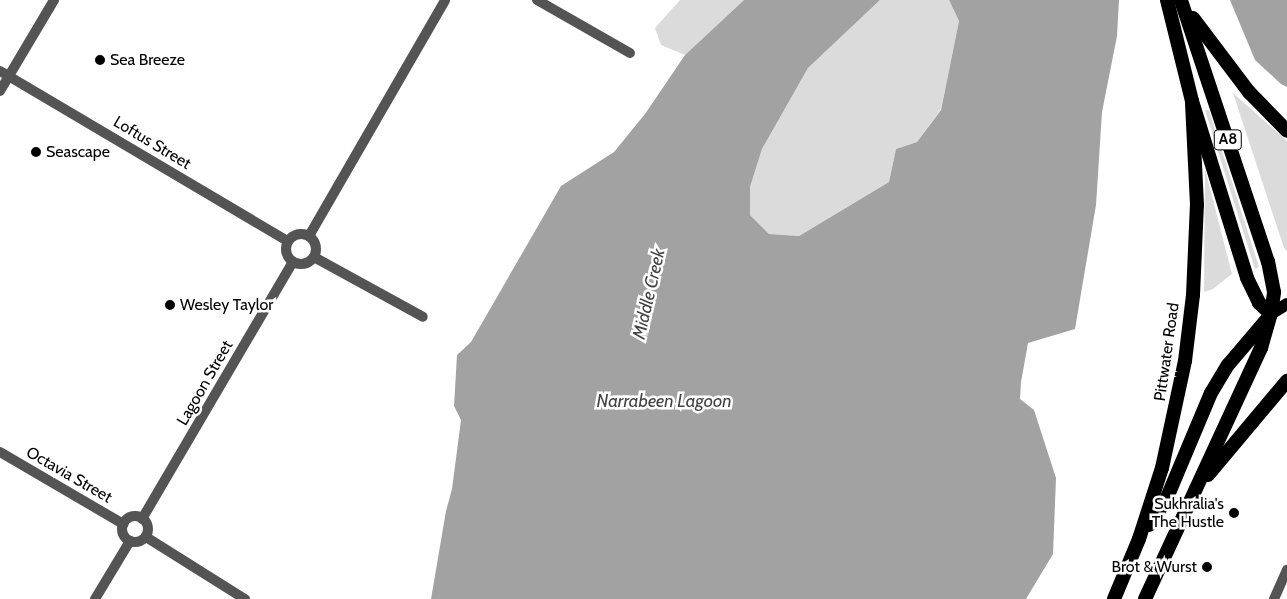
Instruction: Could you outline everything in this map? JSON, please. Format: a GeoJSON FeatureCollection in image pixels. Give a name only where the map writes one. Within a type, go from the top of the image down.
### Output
{"type":"FeatureCollection","features":[{"type":"Feature","properties":{"kind":"highway","name":"Pittwater Road"},"geometry":{"type":"LineString","coordinates":[[1167,0],[1192,101],[1247,278],[1259,303],[1271,314]]}},
{"type":"Feature","properties":{"kind":"highway"},"geometry":{"type":"LineString","coordinates":[[1184,5],[1250,92],[1287,131]]}},
{"type":"Feature","properties":{"kind":"highway","name":"A8"},"geometry":{"type":"LineString","coordinates":[[1145,599],[1261,348],[1271,314],[1274,292],[1268,262],[1184,5]]}},
{"type":"Feature","properties":{"kind":"highway","name":"Pittwater Road"},"geometry":{"type":"LineString","coordinates":[[1114,599],[1139,539],[1162,468],[1185,361],[1196,239],[1197,205],[1192,101]]}},
{"type":"Feature","properties":{"kind":"highway"},"geometry":{"type":"LineString","coordinates":[[1139,539],[1166,500],[1211,393],[1228,365],[1271,314]]}},
{"type":"Feature","properties":{"kind":"highway"},"geometry":{"type":"LineString","coordinates":[[1197,487],[1287,381]]}},
{"type":"Feature","properties":{"kind":"main road"},"geometry":{"type":"LineString","coordinates":[[1271,314],[1287,304]]}},
{"type":"Feature","properties":{"kind":"main road"},"geometry":{"type":"LineString","coordinates":[[1271,314],[1287,318]]}},
{"type":"Feature","properties":{"kind":"street"},"geometry":{"type":"LineString","coordinates":[[0,91],[5,74],[54,0]]}},
{"type":"Feature","properties":{"kind":"street"},"geometry":{"type":"LineString","coordinates":[[309,236],[445,0]]}},
{"type":"Feature","properties":{"kind":"street"},"geometry":{"type":"LineString","coordinates":[[537,0],[630,53]]}},
{"type":"Feature","properties":{"kind":"street","name":"Loftus Street"},"geometry":{"type":"LineString","coordinates":[[5,74],[288,241]]}},
{"type":"Feature","properties":{"kind":"street"},"geometry":{"type":"LineString","coordinates":[[298,234],[309,236],[316,246],[314,257],[305,264],[293,262],[286,252],[288,241],[298,234]]}},
{"type":"Feature","properties":{"kind":"street"},"geometry":{"type":"LineString","coordinates":[[314,257],[423,317]]}},
{"type":"Feature","properties":{"kind":"street","name":"Lagoon Street"},"geometry":{"type":"LineString","coordinates":[[142,519],[293,262]]}},
{"type":"Feature","properties":{"kind":"street","name":"Octavia Street"},"geometry":{"type":"LineString","coordinates":[[0,452],[123,524]]}},
{"type":"Feature","properties":{"kind":"street"},"geometry":{"type":"LineString","coordinates":[[133,517],[142,519],[148,528],[146,537],[141,540],[130,541],[123,535],[123,524],[133,517]]}},
{"type":"Feature","properties":{"kind":"street"},"geometry":{"type":"LineString","coordinates":[[146,537],[245,599]]}},
{"type":"Feature","properties":{"kind":"street"},"geometry":{"type":"LineString","coordinates":[[95,599],[130,541]]}},
{"type":"Feature","properties":{"kind":"street"},"geometry":{"type":"LineString","coordinates":[[1274,599],[1287,570]]}},
{"type":"Feature","properties":{"kind":"shaded area"},"geometry":{"type":"Polygon","coordinates":[[[680,0],[744,0],[685,55],[661,45],[655,28],[680,0]]]}},
{"type":"Feature","properties":{"kind":"shaded area"},"geometry":{"type":"Polygon","coordinates":[[[880,0],[949,0],[959,21],[941,109],[917,142],[896,149],[889,182],[799,236],[769,234],[750,215],[750,187],[762,149],[808,68],[880,0]]]}},
{"type":"Feature","properties":{"kind":"shaded area"},"geometry":{"type":"Polygon","coordinates":[[[1233,93],[1287,141],[1287,251],[1284,248],[1233,93]]]}},
{"type":"Feature","properties":{"kind":"shaded area"},"geometry":{"type":"Polygon","coordinates":[[[1205,110],[1209,110],[1259,267],[1255,269],[1205,110]]]}},
{"type":"Feature","properties":{"kind":"shaded area"},"geometry":{"type":"Polygon","coordinates":[[[1205,169],[1232,274],[1213,289],[1204,292],[1205,169]]]}},
{"type":"Feature","properties":{"kind":"water","name":"Narrabeen Lagoon"},"geometry":{"type":"Polygon","coordinates":[[[744,0],[880,0],[808,68],[762,149],[750,187],[750,215],[769,234],[799,236],[889,182],[896,149],[917,142],[941,110],[959,21],[949,0],[1119,0],[1117,36],[1102,112],[1096,205],[1075,329],[1028,343],[1021,382],[1020,399],[1034,410],[1056,478],[1053,554],[1026,599],[431,599],[446,511],[452,489],[461,420],[454,406],[457,355],[471,342],[561,186],[614,152],[645,114],[685,55],[744,0]]]}},
{"type":"Feature","properties":{"kind":"water"},"geometry":{"type":"Polygon","coordinates":[[[1230,0],[1287,0],[1287,87],[1281,84],[1255,60],[1230,0]]]}},
{"type":"Feature","properties":{"kind":"place","name":"Sea Breeze"},"geometry":{"type":"Point","coordinates":[100,60]}},
{"type":"Feature","properties":{"kind":"place","name":"Seascape"},"geometry":{"type":"Point","coordinates":[36,152]}},
{"type":"Feature","properties":{"kind":"place","name":"Wesley Taylor"},"geometry":{"type":"Point","coordinates":[170,305]}},
{"type":"Feature","properties":{"kind":"place","name":"Sukhralia's The Hustle"},"geometry":{"type":"Point","coordinates":[1234,513]}},
{"type":"Feature","properties":{"kind":"place","name":"Brot & Wurst"},"geometry":{"type":"Point","coordinates":[1207,567]}},
{"type":"Feature","properties":{"kind":"water label","name":"Middle Creek"},"geometry":{"type":"Point","coordinates":[649,294]}}]}
